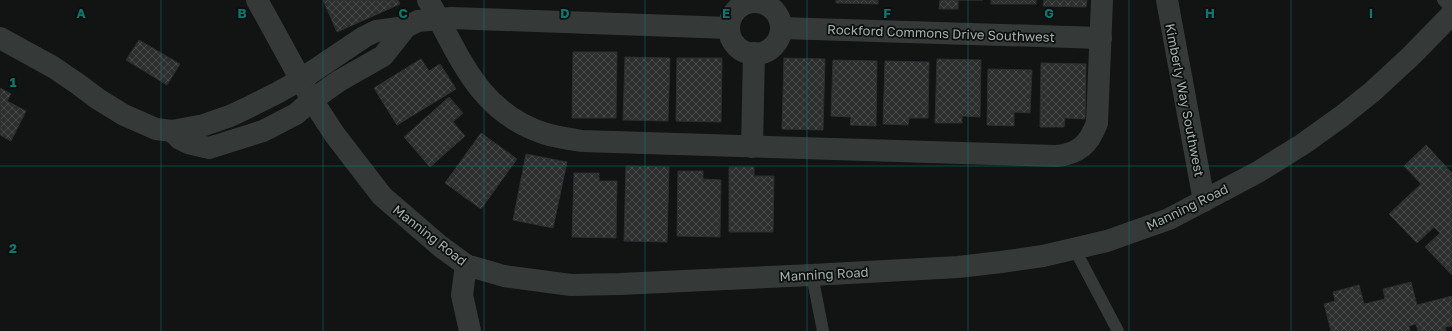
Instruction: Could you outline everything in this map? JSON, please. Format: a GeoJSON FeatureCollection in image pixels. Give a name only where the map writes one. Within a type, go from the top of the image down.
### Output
{"type":"FeatureCollection","features":[{"type":"Feature","properties":{"kind":"street","name":"Manning Road"},"geometry":{"type":"LineString","coordinates":[[257,0],[300,80],[334,135],[382,196],[440,246],[466,265],[504,276],[571,285],[620,284],[958,267],[1043,256],[1107,241],[1169,219],[1258,172],[1303,144],[1372,92],[1411,56],[1452,14]]}},
{"type":"Feature","properties":{"kind":"street"},"geometry":{"type":"LineString","coordinates":[[428,0],[468,72],[482,92],[506,114],[532,129],[551,136],[582,141],[1056,156],[1068,155],[1075,152],[1087,143],[1092,136],[1097,123],[1102,0]]}},
{"type":"Feature","properties":{"kind":"street","name":"Kimberly Way Southwest"},"geometry":{"type":"LineString","coordinates":[[1167,0],[1204,201]]}},
{"type":"Feature","properties":{"kind":"street"},"geometry":{"type":"LineString","coordinates":[[756,1],[770,6],[777,13],[781,22],[781,28],[777,42],[770,49],[760,54],[750,53],[740,49],[733,42],[729,28],[733,13],[741,6],[756,1]]}},
{"type":"Feature","properties":{"kind":"street"},"geometry":{"type":"LineString","coordinates":[[0,38],[53,67],[98,99],[124,115],[156,129],[172,131],[204,125],[230,116],[300,80],[364,37],[376,31],[406,27],[418,22],[439,19],[729,28]]}},
{"type":"Feature","properties":{"kind":"street"},"geometry":{"type":"LineString","coordinates":[[172,131],[180,139],[188,143],[209,148],[242,139],[277,125],[296,114],[312,100],[339,81],[383,56],[406,27]]}},
{"type":"Feature","properties":{"kind":"street","name":"Rockford Commons Drive Southwest"},"geometry":{"type":"LineString","coordinates":[[781,28],[1101,38]]}},
{"type":"Feature","properties":{"kind":"street"},"geometry":{"type":"LineString","coordinates":[[752,147],[754,53]]}},
{"type":"Feature","properties":{"kind":"street"},"geometry":{"type":"LineString","coordinates":[[466,265],[462,294],[470,331]]}},
{"type":"Feature","properties":{"kind":"lane"},"geometry":{"type":"LineString","coordinates":[[1443,0],[1452,9]]}},
{"type":"Feature","properties":{"kind":"lane"},"geometry":{"type":"LineString","coordinates":[[1074,248],[1118,331]]}},
{"type":"Feature","properties":{"kind":"lane"},"geometry":{"type":"LineString","coordinates":[[812,275],[823,331]]}},
{"type":"Feature","properties":{"kind":"building"},"geometry":{"type":"Polygon","coordinates":[[[323,0],[398,0],[400,4],[337,32],[323,0]]]}},
{"type":"Feature","properties":{"kind":"building"},"geometry":{"type":"Polygon","coordinates":[[[836,0],[878,0],[878,4],[836,3],[836,0]]]}},
{"type":"Feature","properties":{"kind":"building"},"geometry":{"type":"Polygon","coordinates":[[[940,0],[958,0],[958,9],[939,9],[940,0]]]}},
{"type":"Feature","properties":{"kind":"building"},"geometry":{"type":"Polygon","coordinates":[[[991,0],[1036,0],[1036,4],[991,4],[991,0]]]}},
{"type":"Feature","properties":{"kind":"building"},"geometry":{"type":"Polygon","coordinates":[[[1044,0],[1087,0],[1086,7],[1043,6],[1044,0]]]}},
{"type":"Feature","properties":{"kind":"building"},"geometry":{"type":"Polygon","coordinates":[[[139,40],[180,64],[167,85],[126,60],[139,40]]]}},
{"type":"Feature","properties":{"kind":"building"},"geometry":{"type":"Polygon","coordinates":[[[573,52],[617,52],[616,118],[572,118],[573,52]]]}},
{"type":"Feature","properties":{"kind":"building"},"geometry":{"type":"Polygon","coordinates":[[[625,57],[670,58],[668,121],[623,120],[625,57]]]}},
{"type":"Feature","properties":{"kind":"building"},"geometry":{"type":"Polygon","coordinates":[[[677,58],[722,58],[721,122],[676,121],[677,58]]]}},
{"type":"Feature","properties":{"kind":"building"},"geometry":{"type":"Polygon","coordinates":[[[784,58],[825,59],[823,130],[782,129],[784,58]]]}},
{"type":"Feature","properties":{"kind":"building"},"geometry":{"type":"Polygon","coordinates":[[[421,59],[429,71],[440,64],[456,89],[397,125],[374,88],[421,59]]]}},
{"type":"Feature","properties":{"kind":"building"},"geometry":{"type":"Polygon","coordinates":[[[937,59],[981,60],[980,117],[962,116],[962,123],[935,123],[937,59]]]}},
{"type":"Feature","properties":{"kind":"building"},"geometry":{"type":"Polygon","coordinates":[[[833,60],[877,61],[876,126],[850,125],[851,117],[831,116],[833,60]]]}},
{"type":"Feature","properties":{"kind":"building"},"geometry":{"type":"Polygon","coordinates":[[[885,61],[929,62],[928,118],[909,118],[908,125],[883,124],[885,61]]]}},
{"type":"Feature","properties":{"kind":"building"},"geometry":{"type":"Polygon","coordinates":[[[1041,63],[1086,64],[1085,119],[1065,118],[1064,127],[1040,127],[1041,63]]]}},
{"type":"Feature","properties":{"kind":"building"},"geometry":{"type":"Polygon","coordinates":[[[988,69],[1032,70],[1030,113],[1014,112],[1014,126],[987,125],[988,69]]]}},
{"type":"Feature","properties":{"kind":"building"},"geometry":{"type":"Polygon","coordinates":[[[0,88],[11,94],[7,101],[26,111],[11,141],[0,135],[0,88]]]}},
{"type":"Feature","properties":{"kind":"building"},"geometry":{"type":"Polygon","coordinates":[[[449,97],[463,113],[453,122],[465,136],[430,167],[404,137],[449,97]]]}},
{"type":"Feature","properties":{"kind":"building"},"geometry":{"type":"Polygon","coordinates":[[[481,133],[517,159],[481,209],[445,183],[481,133]]]}},
{"type":"Feature","properties":{"kind":"building"},"geometry":{"type":"Polygon","coordinates":[[[1426,145],[1452,173],[1452,275],[1425,247],[1440,233],[1434,227],[1417,243],[1389,214],[1421,184],[1404,166],[1426,145]]]}},
{"type":"Feature","properties":{"kind":"building"},"geometry":{"type":"Polygon","coordinates":[[[526,154],[567,162],[553,228],[513,220],[526,154]]]}},
{"type":"Feature","properties":{"kind":"building"},"geometry":{"type":"Polygon","coordinates":[[[626,166],[669,167],[667,242],[624,241],[626,166]]]}},
{"type":"Feature","properties":{"kind":"building"},"geometry":{"type":"Polygon","coordinates":[[[729,167],[754,167],[754,176],[774,176],[773,232],[729,232],[729,167]]]}},
{"type":"Feature","properties":{"kind":"building"},"geometry":{"type":"Polygon","coordinates":[[[678,171],[703,171],[703,179],[721,180],[720,237],[677,236],[678,171]]]}},
{"type":"Feature","properties":{"kind":"building"},"geometry":{"type":"Polygon","coordinates":[[[574,173],[599,173],[599,181],[617,181],[616,238],[572,237],[574,173]]]}},
{"type":"Feature","properties":{"kind":"building"},"geometry":{"type":"Polygon","coordinates":[[[1411,282],[1417,305],[1452,296],[1452,326],[1445,327],[1446,331],[1418,331],[1416,324],[1409,326],[1410,331],[1331,331],[1324,304],[1335,301],[1333,292],[1359,285],[1364,304],[1385,299],[1383,289],[1411,282]]]}}]}
